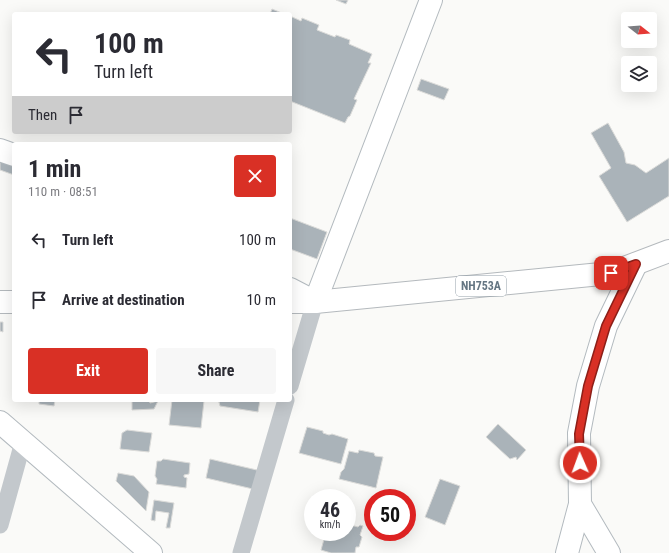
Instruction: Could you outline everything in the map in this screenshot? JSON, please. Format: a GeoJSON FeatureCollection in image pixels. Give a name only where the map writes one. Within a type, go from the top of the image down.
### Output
{"type":"FeatureCollection","features":[{"type":"Feature","properties":{"kind":"main road"},"geometry":{"type":"LineString","coordinates":[[292,290],[315,302],[431,0]]}},
{"type":"Feature","properties":{"kind":"main road"},"geometry":{"type":"LineString","coordinates":[[0,150],[12,155]]}},
{"type":"Feature","properties":{"kind":"main road","name":"NH753A"},"geometry":{"type":"LineString","coordinates":[[292,302],[315,302],[611,273],[669,251]]}},
{"type":"Feature","properties":{"kind":"main road"},"geometry":{"type":"LineString","coordinates":[[567,553],[580,504],[579,434],[588,386],[606,326],[636,264]]}},
{"type":"Feature","properties":{"kind":"main road"},"geometry":{"type":"LineString","coordinates":[[0,302],[12,302]]}},
{"type":"Feature","properties":{"kind":"main road"},"geometry":{"type":"LineString","coordinates":[[0,422],[151,553]]}},
{"type":"Feature","properties":{"kind":"main road"},"geometry":{"type":"LineString","coordinates":[[580,504],[609,553]]}},
{"type":"Feature","properties":{"kind":"street"},"geometry":{"type":"LineString","coordinates":[[292,379],[315,302]]}},
{"type":"Feature","properties":{"kind":"street"},"geometry":{"type":"LineString","coordinates":[[240,553],[285,402]]}},
{"type":"Feature","properties":{"kind":"street"},"geometry":{"type":"LineString","coordinates":[[0,525],[23,442]]}},
{"type":"Feature","properties":{"kind":"building"},"geometry":{"type":"Polygon","coordinates":[[[336,0],[348,0],[346,4],[336,0]]]}},
{"type":"Feature","properties":{"kind":"building"},"geometry":{"type":"Polygon","coordinates":[[[272,9],[279,12],[271,12],[272,9]]]}},
{"type":"Feature","properties":{"kind":"building"},"geometry":{"type":"Polygon","coordinates":[[[292,17],[301,21],[302,18],[319,25],[317,30],[335,37],[336,35],[350,40],[349,44],[372,54],[368,63],[371,63],[354,99],[357,100],[345,123],[292,102],[292,17]]]}},
{"type":"Feature","properties":{"kind":"building"},"geometry":{"type":"Polygon","coordinates":[[[421,79],[449,89],[444,100],[417,90],[421,79]]]}},
{"type":"Feature","properties":{"kind":"building"},"geometry":{"type":"Polygon","coordinates":[[[608,123],[624,152],[626,163],[635,165],[646,173],[669,158],[669,196],[627,222],[599,176],[611,168],[591,133],[608,123]]]}},
{"type":"Feature","properties":{"kind":"building"},"geometry":{"type":"Polygon","coordinates":[[[0,161],[12,165],[12,174],[0,170],[0,161]]]}},
{"type":"Feature","properties":{"kind":"building"},"geometry":{"type":"Polygon","coordinates":[[[292,219],[327,232],[317,259],[292,250],[292,219]]]}},
{"type":"Feature","properties":{"kind":"building"},"geometry":{"type":"Polygon","coordinates":[[[0,322],[3,322],[3,332],[0,331],[0,322]]]}},
{"type":"Feature","properties":{"kind":"building"},"geometry":{"type":"Polygon","coordinates":[[[39,402],[55,402],[54,406],[39,404],[39,402]]]}},
{"type":"Feature","properties":{"kind":"building"},"geometry":{"type":"Polygon","coordinates":[[[132,402],[158,402],[154,409],[132,410],[132,402]]]}},
{"type":"Feature","properties":{"kind":"building"},"geometry":{"type":"Polygon","coordinates":[[[172,402],[204,402],[201,428],[169,425],[172,402]]]}},
{"type":"Feature","properties":{"kind":"building"},"geometry":{"type":"Polygon","coordinates":[[[219,402],[260,402],[258,412],[220,406],[219,402]]]}},
{"type":"Feature","properties":{"kind":"building"},"geometry":{"type":"Polygon","coordinates":[[[498,424],[526,450],[517,460],[516,457],[510,459],[486,437],[498,424]]]}},
{"type":"Feature","properties":{"kind":"building"},"geometry":{"type":"Polygon","coordinates":[[[307,427],[323,431],[323,433],[329,435],[332,434],[348,439],[341,464],[299,453],[307,427]]]}},
{"type":"Feature","properties":{"kind":"building"},"geometry":{"type":"Polygon","coordinates":[[[127,430],[152,433],[149,452],[120,449],[122,433],[127,430]]]}},
{"type":"Feature","properties":{"kind":"building"},"geometry":{"type":"Polygon","coordinates":[[[359,450],[374,453],[375,456],[383,457],[376,488],[339,479],[341,472],[344,469],[349,451],[358,453],[359,450]]]}},
{"type":"Feature","properties":{"kind":"building"},"geometry":{"type":"Polygon","coordinates":[[[163,459],[190,463],[189,474],[184,475],[184,477],[187,478],[186,488],[156,484],[157,479],[155,476],[157,461],[161,461],[163,459]]]}},
{"type":"Feature","properties":{"kind":"building"},"geometry":{"type":"Polygon","coordinates":[[[210,459],[261,471],[257,490],[206,478],[210,459]]]}},
{"type":"Feature","properties":{"kind":"building"},"geometry":{"type":"Polygon","coordinates":[[[118,473],[134,476],[149,492],[146,511],[116,481],[118,473]]]}},
{"type":"Feature","properties":{"kind":"building"},"geometry":{"type":"Polygon","coordinates":[[[440,479],[460,486],[445,525],[425,517],[440,479]]]}},
{"type":"Feature","properties":{"kind":"building"},"geometry":{"type":"Polygon","coordinates":[[[154,500],[174,503],[170,528],[166,528],[169,513],[156,511],[155,521],[151,520],[154,500]]]}},
{"type":"Feature","properties":{"kind":"building"},"geometry":{"type":"Polygon","coordinates":[[[356,526],[363,526],[360,535],[362,537],[359,547],[356,547],[355,553],[331,553],[321,550],[324,541],[356,541],[356,526]]]}},
{"type":"Feature","properties":{"kind":"route"},"geometry":{"type":"LineString","coordinates":[[580,463],[579,434],[588,386],[606,326],[636,264],[611,273]]}}]}
